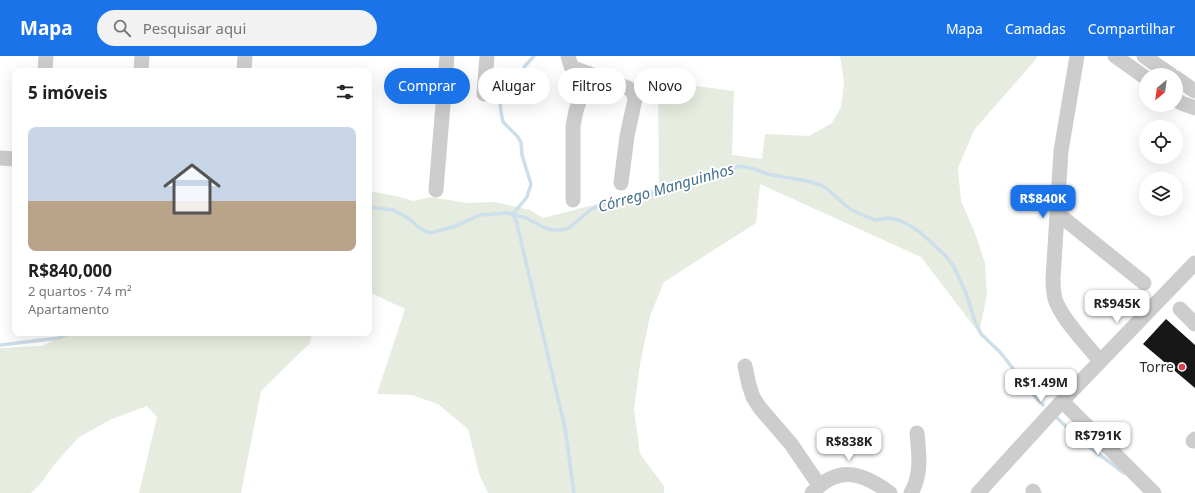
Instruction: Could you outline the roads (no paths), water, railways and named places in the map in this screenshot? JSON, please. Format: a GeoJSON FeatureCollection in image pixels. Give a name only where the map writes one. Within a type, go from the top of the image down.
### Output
{"type":"FeatureCollection","features":[{"type":"Feature","properties":{"kind":"street"},"geometry":{"type":"LineString","coordinates":[[45,68],[46,56]]}},
{"type":"Feature","properties":{"kind":"street"},"geometry":{"type":"LineString","coordinates":[[141,68],[142,56]]}},
{"type":"Feature","properties":{"kind":"street"},"geometry":{"type":"LineString","coordinates":[[244,68],[245,56]]}},
{"type":"Feature","properties":{"kind":"street"},"geometry":{"type":"LineString","coordinates":[[436,190],[447,56]]}},
{"type":"Feature","properties":{"kind":"street"},"geometry":{"type":"LineString","coordinates":[[486,68],[487,56]]}},
{"type":"Feature","properties":{"kind":"street"},"geometry":{"type":"LineString","coordinates":[[568,56],[571,66],[576,68]]}},
{"type":"Feature","properties":{"kind":"street"},"geometry":{"type":"LineString","coordinates":[[1077,56],[1061,151],[1053,279],[1056,303],[1062,313],[1100,361]]}},
{"type":"Feature","properties":{"kind":"street"},"geometry":{"type":"LineString","coordinates":[[1115,56],[1139,73]]}},
{"type":"Feature","properties":{"kind":"street"},"geometry":{"type":"LineString","coordinates":[[1144,56],[1161,68]]}},
{"type":"Feature","properties":{"kind":"street"},"geometry":{"type":"LineString","coordinates":[[1183,83],[1195,91]]}},
{"type":"Feature","properties":{"kind":"street"},"geometry":{"type":"LineString","coordinates":[[621,183],[627,136],[635,99],[632,90],[626,87]]}},
{"type":"Feature","properties":{"kind":"street"},"geometry":{"type":"LineString","coordinates":[[573,200],[573,126],[578,104]]}},
{"type":"Feature","properties":{"kind":"street"},"geometry":{"type":"LineString","coordinates":[[1183,104],[1195,108]]}},
{"type":"Feature","properties":{"kind":"street"},"geometry":{"type":"LineString","coordinates":[[0,158],[12,159]]}},
{"type":"Feature","properties":{"kind":"street"},"geometry":{"type":"LineString","coordinates":[[1057,213],[1144,283]]}},
{"type":"Feature","properties":{"kind":"street"},"geometry":{"type":"LineString","coordinates":[[978,493],[1060,403],[1195,263]]}},
{"type":"Feature","properties":{"kind":"street"},"geometry":{"type":"LineString","coordinates":[[1180,309],[1195,324]]}},
{"type":"Feature","properties":{"kind":"street"},"geometry":{"type":"LineString","coordinates":[[745,366],[748,385],[753,397],[760,408],[791,444],[815,489],[838,475],[858,475],[879,485],[890,493]]}},
{"type":"Feature","properties":{"kind":"street"},"geometry":{"type":"LineString","coordinates":[[1060,403],[1154,493]]}},
{"type":"Feature","properties":{"kind":"street"},"geometry":{"type":"LineString","coordinates":[[910,493],[918,480],[919,457],[917,433]]}},
{"type":"Feature","properties":{"kind":"waterway"},"geometry":{"type":"LineString","coordinates":[[513,214],[527,197],[531,184],[522,155],[521,142],[503,122],[500,101],[504,91],[521,75],[525,66],[534,56]]}},
{"type":"Feature","properties":{"kind":"waterway","name":"Córrego Manguinhos"},"geometry":{"type":"LineString","coordinates":[[372,207],[393,210],[408,218],[421,229],[430,233],[456,226],[480,215],[507,213],[526,218],[545,228],[561,230],[569,228],[590,210],[603,204],[634,199],[700,180],[740,166],[755,169],[767,174],[818,184],[826,188],[850,209],[858,213],[875,220],[887,218],[899,220],[909,225],[921,233],[946,256],[954,267],[966,293],[981,334],[1000,352],[1043,405]]}},
{"type":"Feature","properties":{"kind":"waterway"},"geometry":{"type":"LineString","coordinates":[[513,214],[517,224],[565,428],[574,493]]}},
{"type":"Feature","properties":{"kind":"waterway","name":"Córrego Manguinhos"},"geometry":{"type":"LineString","coordinates":[[0,345],[59,338],[63,336]]}},
{"type":"Feature","properties":{"kind":"waterway","name":"Córrego Manguinhos"},"geometry":{"type":"LineString","coordinates":[[1056,417],[1080,440],[1124,473]]}},
{"type":"Feature","properties":{"kind":"place","name":"Torre"},"geometry":{"type":"Point","coordinates":[1182,367]}}]}
